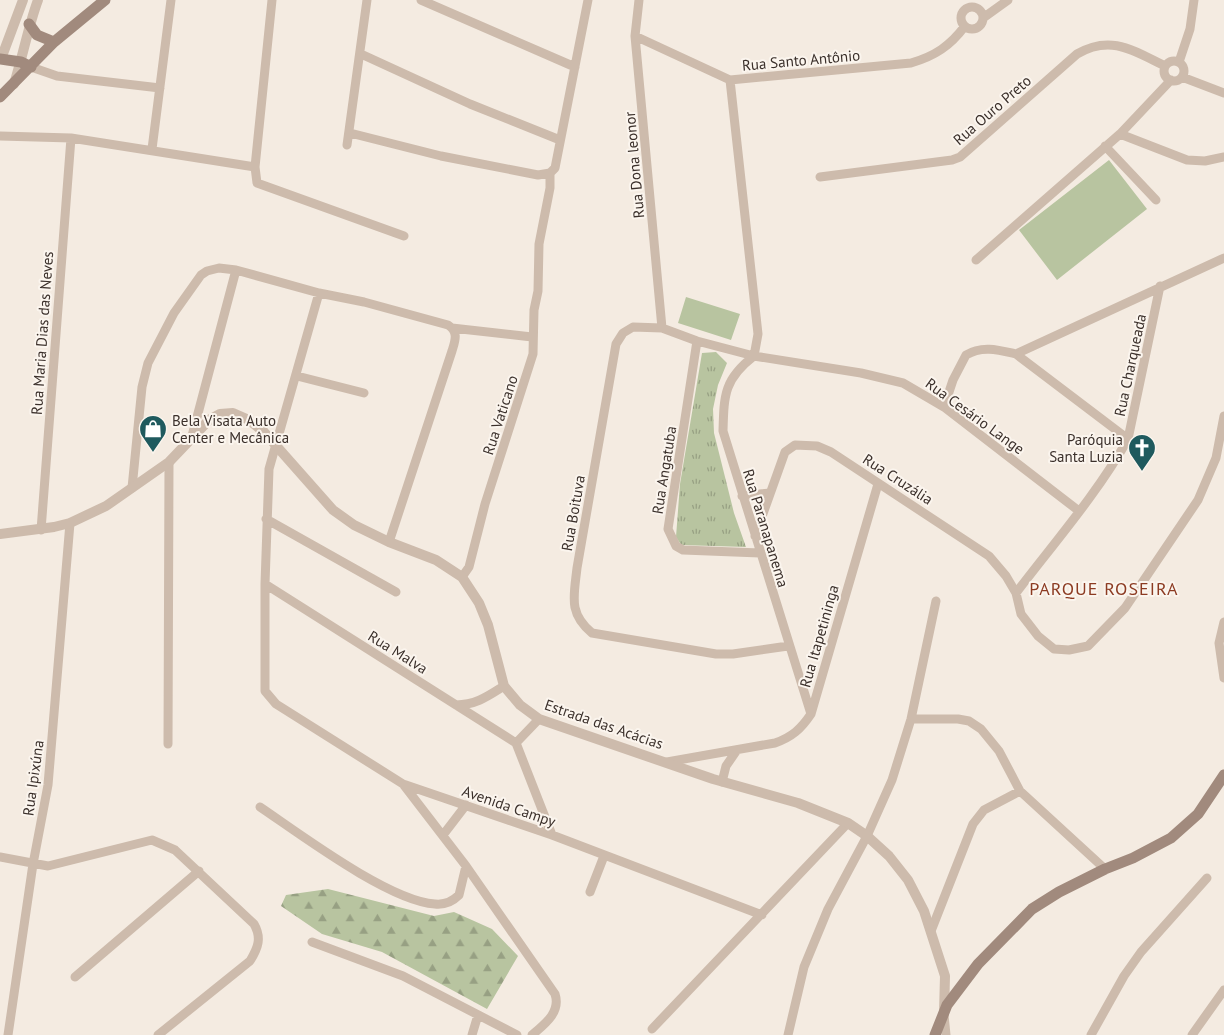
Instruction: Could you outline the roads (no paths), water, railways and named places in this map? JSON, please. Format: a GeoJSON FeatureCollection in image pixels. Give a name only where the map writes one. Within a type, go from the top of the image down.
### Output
{"type":"FeatureCollection","features":[{"type":"Feature","properties":{"kind":"main road"},"geometry":{"type":"LineString","coordinates":[[0,97],[13,85],[26,65],[105,0]]}},
{"type":"Feature","properties":{"kind":"main road"},"geometry":{"type":"LineString","coordinates":[[29,24],[37,35],[54,42]]}},
{"type":"Feature","properties":{"kind":"main road"},"geometry":{"type":"LineString","coordinates":[[0,60],[26,65]]}},
{"type":"Feature","properties":{"kind":"main road"},"geometry":{"type":"LineString","coordinates":[[0,89],[0,97]]}},
{"type":"Feature","properties":{"kind":"main road"},"geometry":{"type":"LineString","coordinates":[[935,1035],[947,1005],[978,964],[1032,909],[1059,892],[1105,869],[1154,848],[1186,826],[1198,814],[1224,775]]}},
{"type":"Feature","properties":{"kind":"street"},"geometry":{"type":"LineString","coordinates":[[0,60],[23,0]]}},
{"type":"Feature","properties":{"kind":"street"},"geometry":{"type":"LineString","coordinates":[[38,0],[29,24],[26,65],[57,76],[160,88]]}},
{"type":"Feature","properties":{"kind":"street"},"geometry":{"type":"LineString","coordinates":[[152,150],[171,0]]}},
{"type":"Feature","properties":{"kind":"street"},"geometry":{"type":"LineString","coordinates":[[272,0],[255,167],[257,183],[404,236]]}},
{"type":"Feature","properties":{"kind":"street"},"geometry":{"type":"LineString","coordinates":[[347,145],[367,0]]}},
{"type":"Feature","properties":{"kind":"street"},"geometry":{"type":"LineString","coordinates":[[421,0],[575,67]]}},
{"type":"Feature","properties":{"kind":"street","name":"Rua Vaticano"},"geometry":{"type":"LineString","coordinates":[[462,577],[469,567],[485,504],[533,354],[532,336],[538,291],[538,256],[550,188],[550,173],[555,168],[588,0]]}},
{"type":"Feature","properties":{"kind":"street","name":"Rua Dona leonor"},"geometry":{"type":"LineString","coordinates":[[639,0],[635,36],[662,328]]}},
{"type":"Feature","properties":{"kind":"street"},"geometry":{"type":"LineString","coordinates":[[983,18],[978,9],[968,4],[961,16],[965,26],[975,28],[983,18],[1008,0]]}},
{"type":"Feature","properties":{"kind":"street"},"geometry":{"type":"LineString","coordinates":[[1180,62],[1190,29],[1194,0]]}},
{"type":"Feature","properties":{"kind":"street","name":"Rua Santo Antônio"},"geometry":{"type":"LineString","coordinates":[[635,36],[730,80],[911,63],[935,54],[948,46],[965,26]]}},
{"type":"Feature","properties":{"kind":"street","name":"Rua Ouro Preto"},"geometry":{"type":"LineString","coordinates":[[820,178],[952,160],[960,157],[1077,54],[1094,46],[1116,44],[1165,66]]}},
{"type":"Feature","properties":{"kind":"street"},"geometry":{"type":"LineString","coordinates":[[361,54],[470,104],[560,140]]}},
{"type":"Feature","properties":{"kind":"street"},"geometry":{"type":"LineString","coordinates":[[1170,62],[1180,62],[1184,67],[1182,77],[1177,80],[1171,80],[1164,73],[1165,66],[1170,62]]}},
{"type":"Feature","properties":{"kind":"street"},"geometry":{"type":"LineString","coordinates":[[1182,77],[1224,93]]}},
{"type":"Feature","properties":{"kind":"street"},"geometry":{"type":"LineString","coordinates":[[730,80],[758,334],[754,356]]}},
{"type":"Feature","properties":{"kind":"street"},"geometry":{"type":"LineString","coordinates":[[976,260],[1120,134],[1171,80]]}},
{"type":"Feature","properties":{"kind":"street"},"geometry":{"type":"LineString","coordinates":[[350,133],[433,154],[538,175],[550,173]]}},
{"type":"Feature","properties":{"kind":"street"},"geometry":{"type":"LineString","coordinates":[[1120,134],[1187,160],[1205,161],[1224,157]]}},
{"type":"Feature","properties":{"kind":"street"},"geometry":{"type":"LineString","coordinates":[[0,136],[70,138],[255,167]]}},
{"type":"Feature","properties":{"kind":"street","name":"Rua Maria Dias das Neves"},"geometry":{"type":"LineString","coordinates":[[41,530],[70,138]]}},
{"type":"Feature","properties":{"kind":"street"},"geometry":{"type":"LineString","coordinates":[[1106,146],[1156,200]]}},
{"type":"Feature","properties":{"kind":"street"},"geometry":{"type":"LineString","coordinates":[[1016,354],[1224,258]]}},
{"type":"Feature","properties":{"kind":"street"},"geometry":{"type":"LineString","coordinates":[[132,488],[142,387],[148,363],[166,326],[201,275],[218,268],[236,270],[319,293],[364,302],[450,326],[532,336]]}},
{"type":"Feature","properties":{"kind":"street"},"geometry":{"type":"LineString","coordinates":[[192,436],[236,270]]}},
{"type":"Feature","properties":{"kind":"street","name":"Rua Charqueada"},"geometry":{"type":"LineString","coordinates":[[1016,593],[1079,511],[1118,457],[1128,439],[1160,286]]}},
{"type":"Feature","properties":{"kind":"street"},"geometry":{"type":"LineString","coordinates":[[265,584],[269,469],[297,376],[319,293]]}},
{"type":"Feature","properties":{"kind":"street"},"geometry":{"type":"LineString","coordinates":[[389,542],[452,352],[456,336],[450,326]]}},
{"type":"Feature","properties":{"kind":"street","name":"Rua Boituva"},"geometry":{"type":"LineString","coordinates":[[754,356],[697,342],[662,328],[633,327],[623,333],[616,344],[577,568],[573,604],[575,614],[581,623],[592,633],[681,650],[733,654],[788,646]]}},
{"type":"Feature","properties":{"kind":"street","name":"Rua Angatuba"},"geometry":{"type":"LineString","coordinates":[[697,342],[668,529],[676,546],[683,550],[760,553]]}},
{"type":"Feature","properties":{"kind":"street"},"geometry":{"type":"LineString","coordinates":[[944,407],[952,380],[966,355],[984,349],[1016,354],[1128,439]]}},
{"type":"Feature","properties":{"kind":"street","name":"Rua Cesário Lange"},"geometry":{"type":"LineString","coordinates":[[754,356],[861,372],[890,380],[923,393],[944,407],[1079,511]]}},
{"type":"Feature","properties":{"kind":"street","name":"Rua Paranapanema"},"geometry":{"type":"LineString","coordinates":[[754,356],[737,369],[729,382],[724,407],[723,431],[788,646],[811,714]]}},
{"type":"Feature","properties":{"kind":"street"},"geometry":{"type":"LineString","coordinates":[[297,376],[364,393]]}},
{"type":"Feature","properties":{"kind":"street","name":"Estrada das Acácias"},"geometry":{"type":"LineString","coordinates":[[0,534],[41,530],[70,523],[106,506],[170,462],[192,436],[214,416],[233,413],[249,420],[276,445],[333,510],[354,525],[389,542],[436,560],[462,577],[479,603],[488,625],[504,686],[520,705],[539,719],[722,782],[798,803],[848,823],[867,836],[889,856],[908,880],[924,911],[945,976],[944,1014]]}},
{"type":"Feature","properties":{"kind":"street","name":"Rua Cruzália"},"geometry":{"type":"LineString","coordinates":[[755,536],[785,452],[795,444],[817,446],[831,452],[990,556],[1006,576],[1016,593],[1025,620],[1038,636],[1054,648],[1077,649],[1088,646],[1093,642],[1125,608],[1198,500],[1216,458],[1224,416]]}},
{"type":"Feature","properties":{"kind":"street"},"geometry":{"type":"LineString","coordinates":[[168,744],[170,462]]}},
{"type":"Feature","properties":{"kind":"street","name":"Rua Itapetininga"},"geometry":{"type":"LineString","coordinates":[[667,762],[738,750],[786,739],[801,729],[811,714],[878,484]]}},
{"type":"Feature","properties":{"kind":"street"},"geometry":{"type":"LineString","coordinates":[[742,496],[770,493]]}},
{"type":"Feature","properties":{"kind":"street"},"geometry":{"type":"LineString","coordinates":[[266,519],[396,592]]}},
{"type":"Feature","properties":{"kind":"street","name":"Rua Ipixúna"},"geometry":{"type":"LineString","coordinates":[[8,1035],[33,864],[48,785],[70,523]]}},
{"type":"Feature","properties":{"kind":"street","name":"Avenida Campy"},"geometry":{"type":"LineString","coordinates":[[265,584],[265,691],[276,704],[403,784],[552,835],[762,915]]}},
{"type":"Feature","properties":{"kind":"street","name":"Rua Malva"},"geometry":{"type":"LineString","coordinates":[[265,584],[516,743]]}},
{"type":"Feature","properties":{"kind":"street"},"geometry":{"type":"LineString","coordinates":[[788,1035],[804,967],[828,909],[867,836],[892,780],[910,719],[936,601]]}},
{"type":"Feature","properties":{"kind":"street"},"geometry":{"type":"LineString","coordinates":[[1224,622],[1219,643],[1224,678]]}},
{"type":"Feature","properties":{"kind":"street"},"geometry":{"type":"LineString","coordinates":[[456,705],[469,705],[482,700],[504,686]]}},
{"type":"Feature","properties":{"kind":"street"},"geometry":{"type":"LineString","coordinates":[[539,719],[516,743],[552,835]]}},
{"type":"Feature","properties":{"kind":"street"},"geometry":{"type":"LineString","coordinates":[[910,719],[958,719],[969,721],[981,729],[1000,751],[1020,792],[1105,869]]}},
{"type":"Feature","properties":{"kind":"street"},"geometry":{"type":"LineString","coordinates":[[722,782],[729,761],[738,750]]}},
{"type":"Feature","properties":{"kind":"street"},"geometry":{"type":"LineString","coordinates":[[403,784],[466,866],[549,984],[557,1000],[556,1009],[552,1016],[532,1035]]}},
{"type":"Feature","properties":{"kind":"street"},"geometry":{"type":"LineString","coordinates":[[931,931],[972,824],[984,810],[1020,792]]}},
{"type":"Feature","properties":{"kind":"street"},"geometry":{"type":"LineString","coordinates":[[443,835],[466,806]]}},
{"type":"Feature","properties":{"kind":"street"},"geometry":{"type":"LineString","coordinates":[[260,807],[376,882],[416,900],[441,904],[459,895],[466,866]]}},
{"type":"Feature","properties":{"kind":"street"},"geometry":{"type":"LineString","coordinates":[[652,1029],[848,823]]}},
{"type":"Feature","properties":{"kind":"street"},"geometry":{"type":"LineString","coordinates":[[0,856],[48,866],[152,840],[168,846],[199,871],[254,924],[260,938],[258,948],[250,961],[158,1035]]}},
{"type":"Feature","properties":{"kind":"street"},"geometry":{"type":"LineString","coordinates":[[590,892],[604,856]]}},
{"type":"Feature","properties":{"kind":"street"},"geometry":{"type":"LineString","coordinates":[[75,977],[199,871]]}},
{"type":"Feature","properties":{"kind":"street"},"geometry":{"type":"LineString","coordinates":[[1091,1035],[1119,984],[1141,952],[1207,878]]}},
{"type":"Feature","properties":{"kind":"street"},"geometry":{"type":"LineString","coordinates":[[312,942],[403,976],[517,1035]]}},
{"type":"Feature","properties":{"kind":"street"},"geometry":{"type":"LineString","coordinates":[[1192,1035],[1224,990]]}},
{"type":"Feature","properties":{"kind":"street"},"geometry":{"type":"LineString","coordinates":[[944,1014],[946,1035]]}},
{"type":"Feature","properties":{"kind":"street"},"geometry":{"type":"LineString","coordinates":[[472,1035],[478,1015]]}},
{"type":"Feature","properties":{"kind":"place","name":"Bela Visata Auto Center e Mecânica"},"geometry":{"type":"Point","coordinates":[153,453]}},
{"type":"Feature","properties":{"kind":"place","name":"Paróquia Santa Luzia"},"geometry":{"type":"Point","coordinates":[1142,472]}},
{"type":"Feature","properties":{"kind":"district","name":"PARQUE ROSEIRA"},"geometry":{"type":"Point","coordinates":[1104,588]}}]}
